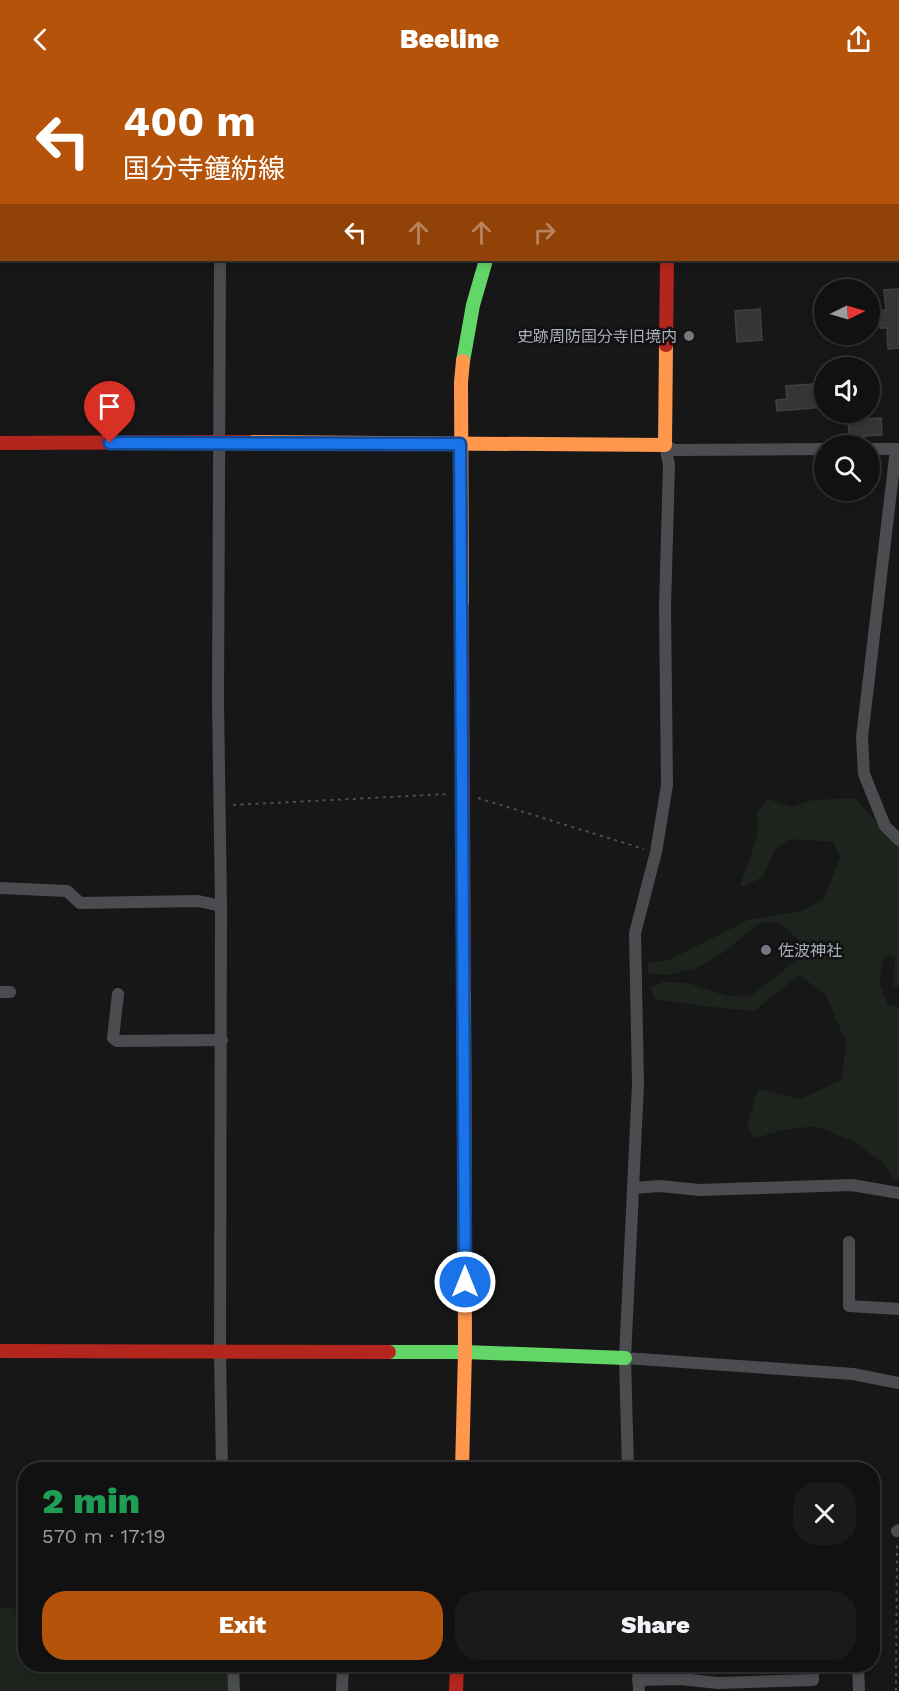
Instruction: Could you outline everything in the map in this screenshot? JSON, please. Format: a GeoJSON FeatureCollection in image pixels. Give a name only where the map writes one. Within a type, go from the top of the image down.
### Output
{"type":"FeatureCollection","features":[{"type":"Feature","properties":{"kind":"street"},"geometry":{"type":"LineString","coordinates":[[220,261],[218,806],[222,1040],[220,1353],[222,1462]]}},
{"type":"Feature","properties":{"kind":"street"},"geometry":{"type":"LineString","coordinates":[[462,1462],[465,1352],[461,382],[464,345],[486,261]]}},
{"type":"Feature","properties":{"kind":"street"},"geometry":{"type":"LineString","coordinates":[[628,1462],[625,1358],[638,1084],[635,933],[656,852],[666,785],[665,607],[669,465],[665,445],[667,261]]}},
{"type":"Feature","properties":{"kind":"street"},"geometry":{"type":"LineString","coordinates":[[0,443],[665,445],[674,450],[814,449]]}},
{"type":"Feature","properties":{"kind":"street"},"geometry":{"type":"LineString","coordinates":[[880,449],[898,449],[862,737],[864,774],[885,826],[899,840]]}},
{"type":"Feature","properties":{"kind":"street"},"geometry":{"type":"LineString","coordinates":[[0,888],[67,891],[80,903],[198,902],[221,906]]}},
{"type":"Feature","properties":{"kind":"street"},"geometry":{"type":"LineString","coordinates":[[118,994],[113,1038],[117,1041],[222,1040]]}},
{"type":"Feature","properties":{"kind":"street"},"geometry":{"type":"LineString","coordinates":[[633,1188],[660,1186],[699,1190],[852,1185],[899,1193]]}},
{"type":"Feature","properties":{"kind":"street"},"geometry":{"type":"LineString","coordinates":[[849,1242],[849,1306],[899,1309]]}},
{"type":"Feature","properties":{"kind":"street"},"geometry":{"type":"LineString","coordinates":[[0,1351],[465,1352],[625,1358],[853,1374],[899,1383]]}},
{"type":"Feature","properties":{"kind":"street"},"geometry":{"type":"LineString","coordinates":[[233,1672],[234,1691]]}},
{"type":"Feature","properties":{"kind":"street"},"geometry":{"type":"LineString","coordinates":[[342,1691],[343,1672]]}},
{"type":"Feature","properties":{"kind":"street"},"geometry":{"type":"LineString","coordinates":[[456,1691],[457,1672]]}},
{"type":"Feature","properties":{"kind":"street"},"geometry":{"type":"LineString","coordinates":[[639,1685],[681,1679],[758,1686],[813,1680],[813,1672]]}},
{"type":"Feature","properties":{"kind":"street"},"geometry":{"type":"LineString","coordinates":[[858,1672],[859,1691]]}},
{"type":"Feature","properties":{"kind":"path"},"geometry":{"type":"LineString","coordinates":[[218,806],[462,793],[656,852]]}},
{"type":"Feature","properties":{"kind":"path"},"geometry":{"type":"LineString","coordinates":[[896,1691],[898,1530]]}},
{"type":"Feature","properties":{"kind":"shaded area"},"geometry":{"type":"Polygon","coordinates":[[[854,798],[899,846],[899,986],[893,986],[895,957],[885,956],[879,981],[888,1005],[899,1008],[899,1179],[894,1179],[882,1162],[853,1141],[815,1126],[783,1130],[755,1138],[747,1126],[758,1089],[801,1099],[842,1080],[846,1042],[825,994],[799,975],[754,1011],[655,999],[650,988],[663,982],[687,983],[727,996],[749,997],[800,958],[801,942],[779,922],[759,923],[726,951],[694,969],[666,975],[648,973],[648,963],[671,959],[748,920],[801,911],[824,899],[840,857],[833,842],[790,839],[774,850],[764,876],[740,886],[757,836],[757,813],[767,799],[792,807],[813,800],[854,798]]]}},
{"type":"Feature","properties":{"kind":"shaded area"},"geometry":{"type":"Polygon","coordinates":[[[0,1607],[18,1609],[18,1672],[227,1672],[228,1691],[0,1691],[0,1607]]]}},
{"type":"Feature","properties":{"kind":"building"},"geometry":{"type":"Polygon","coordinates":[[[899,289],[899,348],[888,349],[887,328],[880,328],[880,311],[886,310],[884,290],[899,289]]]}},
{"type":"Feature","properties":{"kind":"building"},"geometry":{"type":"Polygon","coordinates":[[[760,309],[762,340],[737,342],[735,311],[760,309]]]}},
{"type":"Feature","properties":{"kind":"building"},"geometry":{"type":"Polygon","coordinates":[[[814,384],[814,408],[777,411],[776,400],[787,399],[786,386],[814,384]]]}},
{"type":"Feature","properties":{"kind":"building"},"geometry":{"type":"Polygon","coordinates":[[[881,418],[882,435],[849,435],[848,423],[880,423],[881,418]]]}},
{"type":"Feature","properties":{"kind":"traffic: fast"},"geometry":{"type":"LineString","coordinates":[[463,361],[473,305],[486,261]]}},
{"type":"Feature","properties":{"kind":"traffic: fast"},"geometry":{"type":"LineString","coordinates":[[389,1352],[465,1352],[625,1358]]}},
{"type":"Feature","properties":{"kind":"traffic: slow"},"geometry":{"type":"LineString","coordinates":[[249,442],[665,445],[666,345]]}},
{"type":"Feature","properties":{"kind":"traffic: slow"},"geometry":{"type":"LineString","coordinates":[[462,606],[461,382],[463,361]]}},
{"type":"Feature","properties":{"kind":"traffic: slow"},"geometry":{"type":"LineString","coordinates":[[462,1462],[465,1352],[464,992]]}},
{"type":"Feature","properties":{"kind":"traffic: jam"},"geometry":{"type":"LineString","coordinates":[[666,345],[667,261]]}},
{"type":"Feature","properties":{"kind":"traffic: jam"},"geometry":{"type":"LineString","coordinates":[[0,443],[249,442]]}},
{"type":"Feature","properties":{"kind":"traffic: jam"},"geometry":{"type":"LineString","coordinates":[[462,606],[464,992]]}},
{"type":"Feature","properties":{"kind":"traffic: jam"},"geometry":{"type":"LineString","coordinates":[[0,1351],[389,1352]]}},
{"type":"Feature","properties":{"kind":"traffic: jam"},"geometry":{"type":"LineString","coordinates":[[456,1691],[457,1672]]}},
{"type":"Feature","properties":{"kind":"place","name":"史跡周防国分寺旧境内"},"geometry":{"type":"Point","coordinates":[689,336]}},
{"type":"Feature","properties":{"kind":"place","name":"佐波神社"},"geometry":{"type":"Point","coordinates":[766,950]}},
{"type":"Feature","properties":{"kind":"route"},"geometry":{"type":"LineString","coordinates":[[110,443],[460,444],[465,1282]]}}]}
